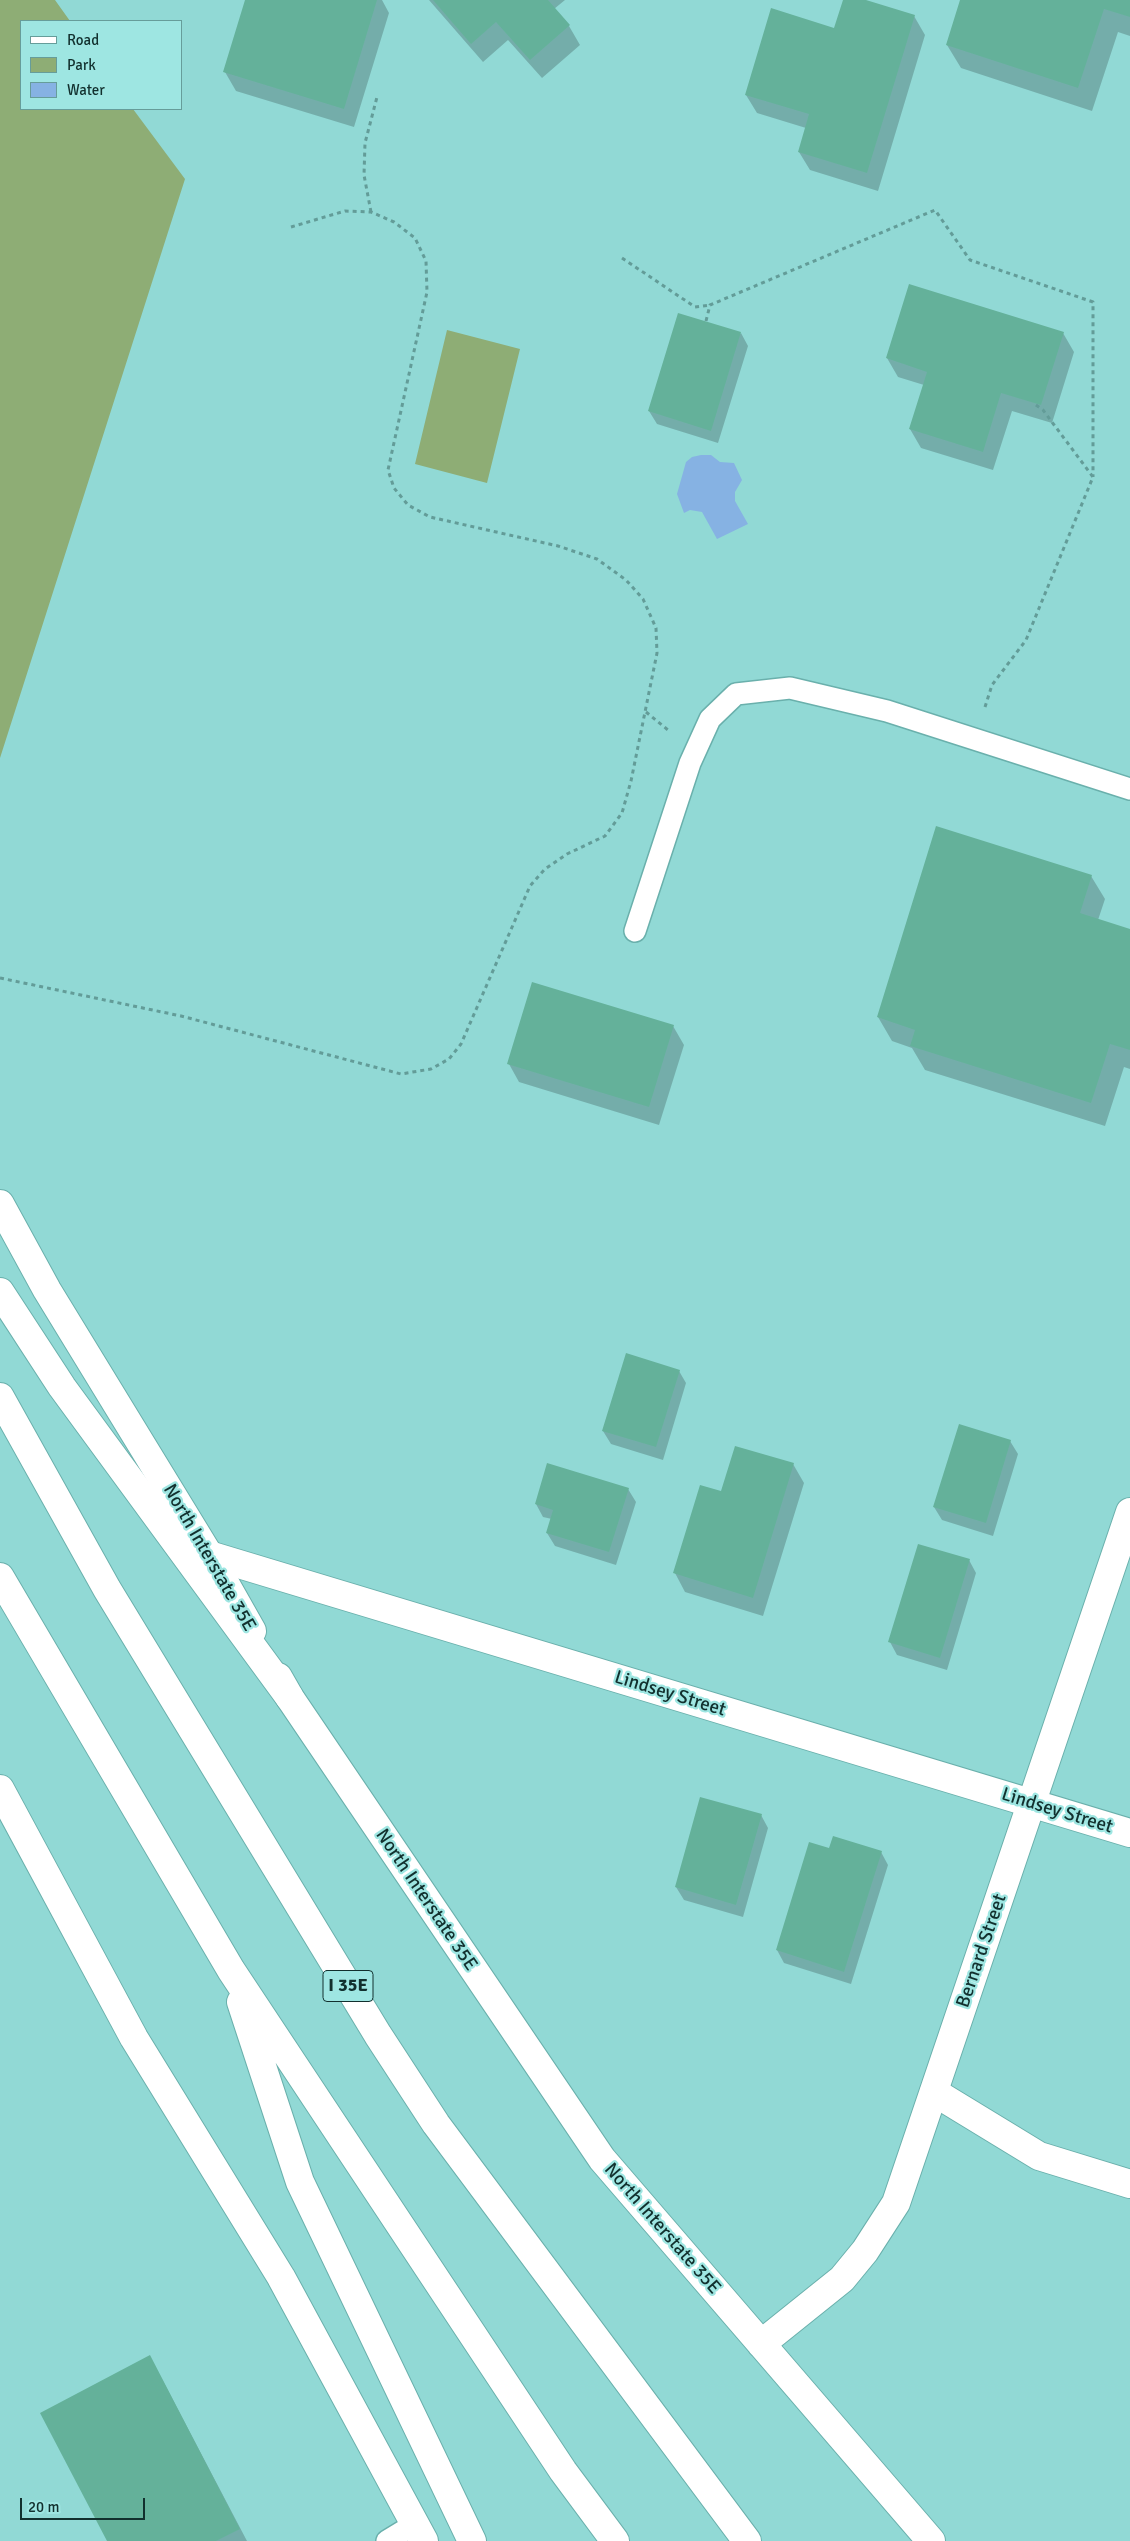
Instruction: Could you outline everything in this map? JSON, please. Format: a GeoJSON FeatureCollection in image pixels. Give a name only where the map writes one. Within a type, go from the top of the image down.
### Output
{"type":"FeatureCollection","features":[{"type":"Feature","properties":{"kind":"main road","name":"North Interstate 35E"},"geometry":{"type":"LineString","coordinates":[[0,1204],[47,1290],[209,1554],[290,1698],[602,2159],[931,2541]]}},
{"type":"Feature","properties":{"kind":"main road"},"geometry":{"type":"LineString","coordinates":[[0,1292],[62,1387],[290,1698]]}},
{"type":"Feature","properties":{"kind":"main road","name":"I 35E"},"geometry":{"type":"LineString","coordinates":[[0,1397],[107,1589],[378,2035],[442,2132],[747,2541]]}},
{"type":"Feature","properties":{"kind":"main road","name":"Bernard Street"},"geometry":{"type":"LineString","coordinates":[[761,2344],[842,2279],[865,2251],[896,2203],[1130,1512]]}},
{"type":"Feature","properties":{"kind":"main road","name":"Lindsey Street"},"geometry":{"type":"LineString","coordinates":[[209,1554],[1130,1833]]}},
{"type":"Feature","properties":{"kind":"main road"},"geometry":{"type":"LineString","coordinates":[[0,1577],[231,1970],[557,2462],[615,2541]]}},
{"type":"Feature","properties":{"kind":"main road"},"geometry":{"type":"LineString","coordinates":[[0,1789],[134,2038],[281,2278],[419,2533]]}},
{"type":"Feature","properties":{"kind":"main road"},"geometry":{"type":"LineString","coordinates":[[231,1970],[300,2182],[472,2541]]}},
{"type":"Feature","properties":{"kind":"main road"},"geometry":{"type":"LineString","coordinates":[[934,2092],[1039,2156],[1130,2184]]}},
{"type":"Feature","properties":{"kind":"lane"},"geometry":{"type":"LineString","coordinates":[[636,930],[690,763],[710,719],[736,694],[790,688],[887,711],[1130,788]]}},
{"type":"Feature","properties":{"kind":"lane"},"geometry":{"type":"LineString","coordinates":[[387,2541],[419,2533]]}},
{"type":"Feature","properties":{"kind":"path"},"geometry":{"type":"LineString","coordinates":[[371,212],[364,175],[365,143],[377,97]]}},
{"type":"Feature","properties":{"kind":"path"},"geometry":{"type":"LineString","coordinates":[[622,258],[695,307],[710,305],[935,210],[970,260],[1093,302],[1093,477],[1026,640],[992,685],[975,739]]}},
{"type":"Feature","properties":{"kind":"path"},"geometry":{"type":"LineString","coordinates":[[0,978],[181,1016],[401,1074],[431,1069],[449,1059],[461,1044],[530,886],[545,869],[567,854],[605,836],[622,813],[631,782],[657,653],[656,628],[643,599],[626,580],[597,559],[558,546],[430,517],[408,505],[394,488],[388,470],[427,292],[426,260],[415,238],[394,222],[371,212],[345,211],[291,227]]}},
{"type":"Feature","properties":{"kind":"path"},"geometry":{"type":"LineString","coordinates":[[706,321],[710,305]]}},
{"type":"Feature","properties":{"kind":"path"},"geometry":{"type":"LineString","coordinates":[[1033,402],[1044,410],[1093,477]]}},
{"type":"Feature","properties":{"kind":"green space"},"geometry":{"type":"Polygon","coordinates":[[[0,0],[55,0],[69,20],[20,20],[20,110],[134,110],[185,179],[0,758],[0,0]]]}},
{"type":"Feature","properties":{"kind":"green space"},"geometry":{"type":"Polygon","coordinates":[[[447,330],[520,349],[487,483],[415,464],[447,330]]]}},
{"type":"Feature","properties":{"kind":"water"},"geometry":{"type":"Polygon","coordinates":[[[711,455],[720,462],[734,463],[742,480],[735,492],[735,501],[748,524],[717,539],[702,512],[690,510],[684,513],[677,494],[686,462],[692,457],[711,455]]]}},
{"type":"Feature","properties":{"kind":"building"},"geometry":{"type":"Polygon","coordinates":[[[245,0],[377,0],[344,109],[223,72],[245,0]]]}},
{"type":"Feature","properties":{"kind":"building"},"geometry":{"type":"Polygon","coordinates":[[[433,0],[548,0],[570,25],[530,60],[496,22],[471,44],[433,0]]]}},
{"type":"Feature","properties":{"kind":"building"},"geometry":{"type":"Polygon","coordinates":[[[843,0],[866,0],[915,15],[867,173],[798,152],[809,114],[745,95],[771,8],[834,28],[843,0]]]}},
{"type":"Feature","properties":{"kind":"building"},"geometry":{"type":"Polygon","coordinates":[[[960,0],[1130,0],[1130,17],[1104,9],[1078,88],[946,45],[960,0]]]}},
{"type":"Feature","properties":{"kind":"building"},"geometry":{"type":"Polygon","coordinates":[[[909,284],[1064,332],[1041,405],[1001,393],[983,452],[909,429],[927,372],[886,358],[909,284]]]}},
{"type":"Feature","properties":{"kind":"building"},"geometry":{"type":"Polygon","coordinates":[[[678,313],[741,332],[711,431],[648,411],[678,313]]]}},
{"type":"Feature","properties":{"kind":"building"},"geometry":{"type":"Polygon","coordinates":[[[936,826],[1092,875],[1080,913],[1130,929],[1130,1050],[1110,1044],[1091,1103],[910,1046],[915,1030],[877,1017],[936,826]]]}},
{"type":"Feature","properties":{"kind":"building"},"geometry":{"type":"Polygon","coordinates":[[[532,982],[674,1025],[649,1107],[507,1064],[532,982]]]}},
{"type":"Feature","properties":{"kind":"building"},"geometry":{"type":"Polygon","coordinates":[[[626,1353],[680,1370],[656,1447],[602,1431],[626,1353]]]}},
{"type":"Feature","properties":{"kind":"building"},"geometry":{"type":"Polygon","coordinates":[[[959,1424],[1011,1440],[986,1523],[933,1507],[959,1424]]]}},
{"type":"Feature","properties":{"kind":"building"},"geometry":{"type":"Polygon","coordinates":[[[735,1446],[794,1463],[753,1598],[673,1573],[700,1485],[721,1491],[735,1446]]]}},
{"type":"Feature","properties":{"kind":"building"},"geometry":{"type":"Polygon","coordinates":[[[547,1463],[629,1488],[609,1552],[546,1533],[553,1510],[535,1504],[547,1463]]]}},
{"type":"Feature","properties":{"kind":"building"},"geometry":{"type":"Polygon","coordinates":[[[918,1544],[970,1559],[940,1658],[888,1642],[918,1544]]]}},
{"type":"Feature","properties":{"kind":"building"},"geometry":{"type":"Polygon","coordinates":[[[700,1797],[762,1814],[736,1905],[675,1887],[700,1797]]]}},
{"type":"Feature","properties":{"kind":"building"},"geometry":{"type":"Polygon","coordinates":[[[833,1836],[882,1851],[844,1972],[776,1950],[809,1842],[829,1848],[833,1836]]]}},
{"type":"Feature","properties":{"kind":"building"},"geometry":{"type":"Polygon","coordinates":[[[150,2355],[240,2529],[216,2541],[107,2541],[40,2413],[150,2355]]]}}]}
